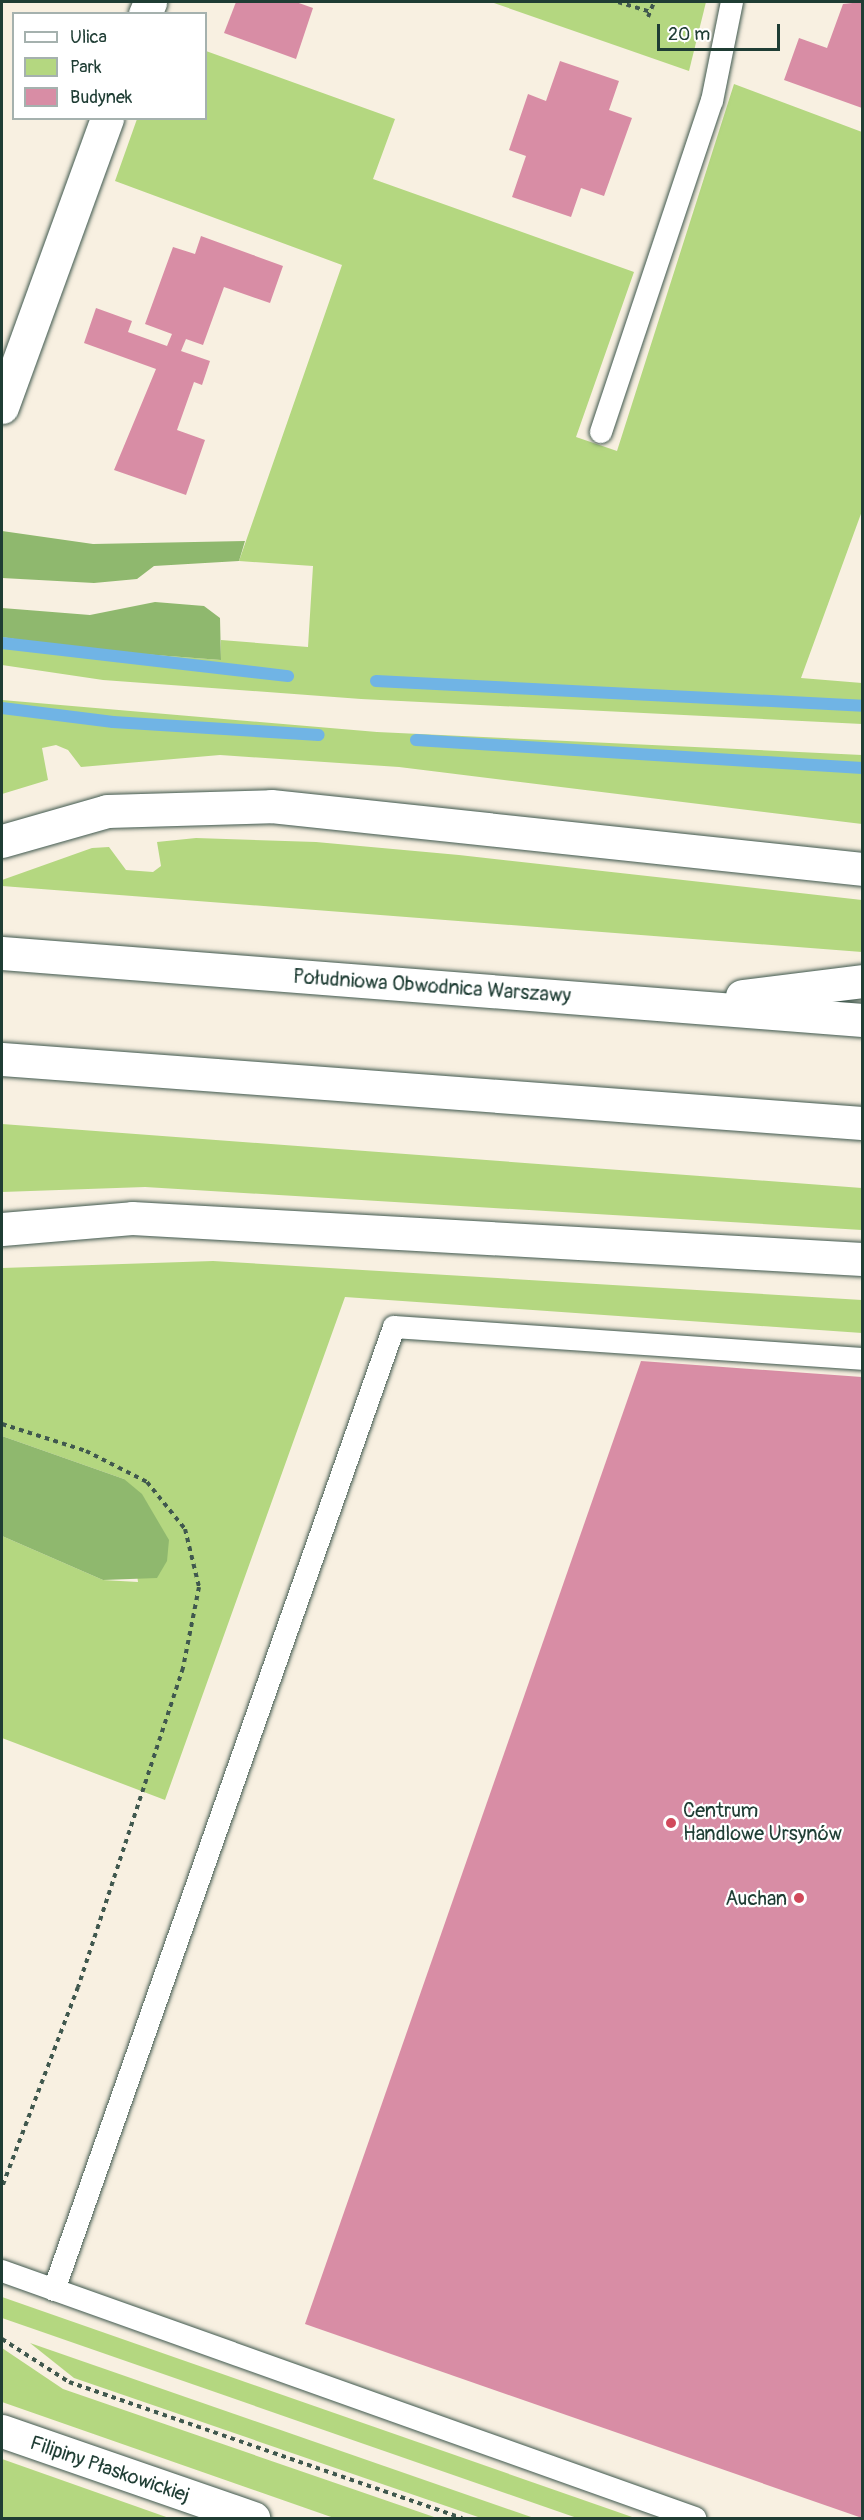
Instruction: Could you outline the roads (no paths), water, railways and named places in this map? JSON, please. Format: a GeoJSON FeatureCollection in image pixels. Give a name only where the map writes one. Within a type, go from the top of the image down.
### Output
{"type":"FeatureCollection","features":[{"type":"Feature","properties":{"kind":"main road"},"geometry":{"type":"LineString","coordinates":[[2,407],[106,120]]}},
{"type":"Feature","properties":{"kind":"main road"},"geometry":{"type":"LineString","coordinates":[[2,841],[107,812],[272,806],[862,869]]}},
{"type":"Feature","properties":{"kind":"main road","name":"Południowa Obwodnica Warszawy"},"geometry":{"type":"LineString","coordinates":[[2,953],[862,1020]]}},
{"type":"Feature","properties":{"kind":"main road"},"geometry":{"type":"LineString","coordinates":[[675,1005],[862,981]]}},
{"type":"Feature","properties":{"kind":"main road"},"geometry":{"type":"LineString","coordinates":[[2,1059],[862,1123]]}},
{"type":"Feature","properties":{"kind":"main road"},"geometry":{"type":"LineString","coordinates":[[2,1228],[132,1218],[862,1259]]}},
{"type":"Feature","properties":{"kind":"main road","name":"Filipiny Płaskowickiej"},"geometry":{"type":"LineString","coordinates":[[2,2431],[253,2518]]}},
{"type":"Feature","properties":{"kind":"lane"},"geometry":{"type":"LineString","coordinates":[[601,432],[712,100],[732,2]]}},
{"type":"Feature","properties":{"kind":"lane"},"geometry":{"type":"LineString","coordinates":[[54,2290],[394,1327],[862,1359]]}},
{"type":"Feature","properties":{"kind":"lane"},"geometry":{"type":"LineString","coordinates":[[2,2271],[694,2518]]}},
{"type":"Feature","properties":{"kind":"waterway"},"geometry":{"type":"LineString","coordinates":[[2,643],[288,676]]}},
{"type":"Feature","properties":{"kind":"waterway"},"geometry":{"type":"LineString","coordinates":[[376,681],[862,706]]}},
{"type":"Feature","properties":{"kind":"waterway"},"geometry":{"type":"LineString","coordinates":[[2,708],[113,722],[319,735]]}},
{"type":"Feature","properties":{"kind":"waterway"},"geometry":{"type":"LineString","coordinates":[[416,740],[862,768]]}},
{"type":"Feature","properties":{"kind":"place","name":"Centrum Handlowe Ursynów"},"geometry":{"type":"Point","coordinates":[671,1823]}},
{"type":"Feature","properties":{"kind":"place","name":"Auchan"},"geometry":{"type":"Point","coordinates":[799,1898]}}]}
